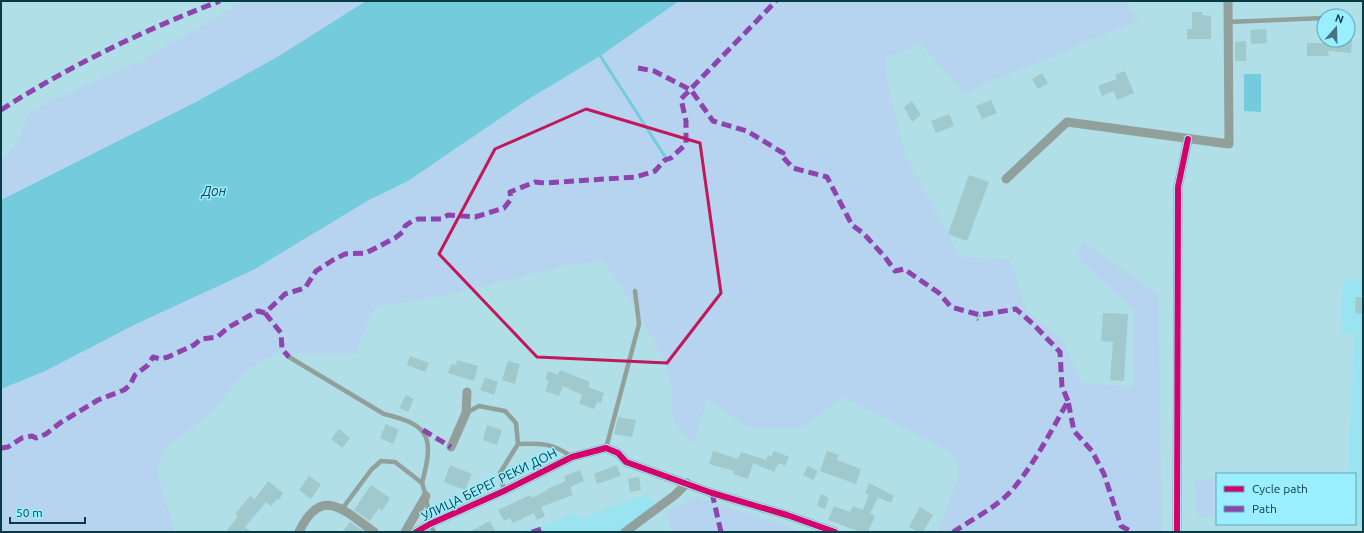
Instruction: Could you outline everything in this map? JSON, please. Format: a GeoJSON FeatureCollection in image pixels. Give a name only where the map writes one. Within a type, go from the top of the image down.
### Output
{"type":"FeatureCollection","features":[{"type":"Feature","properties":{"kind":"street"},"geometry":{"type":"LineString","coordinates":[[1006,178],[1066,122],[1229,144],[1228,1]]}},
{"type":"Feature","properties":{"kind":"street"},"geometry":{"type":"LineString","coordinates":[[1177,532],[1178,186],[1188,138]]}},
{"type":"Feature","properties":{"kind":"street"},"geometry":{"type":"LineString","coordinates":[[451,447],[466,413],[467,392]]}},
{"type":"Feature","properties":{"kind":"street"},"geometry":{"type":"LineString","coordinates":[[606,448],[618,453],[626,462],[687,482],[712,493],[787,515],[835,532]]}},
{"type":"Feature","properties":{"kind":"street","name":"УЛИЦА БЕРЕГ РЕКИ ДОН"},"geometry":{"type":"LineString","coordinates":[[416,532],[432,528],[572,457],[606,448]]}},
{"type":"Feature","properties":{"kind":"street"},"geometry":{"type":"LineString","coordinates":[[625,532],[675,495],[687,482]]}},
{"type":"Feature","properties":{"kind":"street"},"geometry":{"type":"LineString","coordinates":[[405,532],[426,496]]}},
{"type":"Feature","properties":{"kind":"street"},"geometry":{"type":"LineString","coordinates":[[299,532],[304,521],[316,508],[329,504],[342,509],[374,532]]}},
{"type":"Feature","properties":{"kind":"lane"},"geometry":{"type":"LineString","coordinates":[[1227,22],[1316,18]]}},
{"type":"Feature","properties":{"kind":"lane"},"geometry":{"type":"LineString","coordinates":[[606,448],[639,324],[635,291]]}},
{"type":"Feature","properties":{"kind":"lane"},"geometry":{"type":"LineString","coordinates":[[289,357],[384,414],[402,418],[423,430],[428,442],[427,462],[422,482],[432,528]]}},
{"type":"Feature","properties":{"kind":"lane"},"geometry":{"type":"LineString","coordinates":[[466,413],[479,406],[505,411],[516,423],[518,444],[500,473],[504,491]]}},
{"type":"Feature","properties":{"kind":"lane"},"geometry":{"type":"LineString","coordinates":[[518,444],[541,442],[560,448],[572,457]]}},
{"type":"Feature","properties":{"kind":"lane"},"geometry":{"type":"LineString","coordinates":[[342,509],[371,470],[381,461],[395,462],[422,482]]}},
{"type":"Feature","properties":{"kind":"path"},"geometry":{"type":"LineString","coordinates":[[977,321],[980,315]]}},
{"type":"Feature","properties":{"kind":"highlighted area"},"geometry":{"type":"Polygon","coordinates":[[[586,109],[700,143],[721,293],[667,363],[537,357],[439,254],[495,149],[586,109]]]}},
{"type":"Feature","properties":{"kind":"shaded area"},"geometry":{"type":"Polygon","coordinates":[[[244,1],[375,1],[181,116],[1,204],[1,162],[12,150],[20,137],[28,114],[48,102],[141,61],[244,1]]]}},
{"type":"Feature","properties":{"kind":"shaded area"},"geometry":{"type":"Polygon","coordinates":[[[679,1],[1126,1],[1139,20],[964,93],[920,43],[884,59],[889,91],[904,152],[960,257],[1010,260],[1026,311],[1062,339],[1082,383],[1133,387],[1133,309],[1075,255],[1084,242],[1158,295],[1162,532],[937,532],[960,473],[952,452],[842,396],[804,428],[748,428],[707,399],[694,444],[685,436],[675,423],[670,379],[660,353],[641,318],[604,261],[569,265],[443,296],[375,307],[355,354],[277,354],[247,370],[204,419],[166,446],[156,469],[174,532],[1,532],[1,389],[45,371],[136,324],[253,270],[369,200],[408,181],[527,100],[600,56],[679,1]]]}},
{"type":"Feature","properties":{"kind":"shaded area"},"geometry":{"type":"Polygon","coordinates":[[[1343,280],[1363,281],[1363,526],[1345,525],[1356,525],[1356,473],[1348,473],[1355,334],[1341,333],[1343,280]]]}},
{"type":"Feature","properties":{"kind":"shaded area"},"geometry":{"type":"Polygon","coordinates":[[[1216,479],[1216,516],[1197,517],[1195,480],[1216,479]]]}},
{"type":"Feature","properties":{"kind":"shaded area"},"geometry":{"type":"Polygon","coordinates":[[[646,494],[656,505],[618,532],[520,532],[531,526],[534,530],[576,513],[582,519],[646,494]]]}},
{"type":"Feature","properties":{"kind":"shaded area"},"geometry":{"type":"Polygon","coordinates":[[[697,497],[804,532],[672,532],[666,512],[697,497]]]}},
{"type":"Feature","properties":{"kind":"water","name":"Дон"},"geometry":{"type":"Polygon","coordinates":[[[366,1],[679,1],[600,56],[527,100],[408,181],[369,200],[253,270],[136,324],[45,371],[1,389],[1,200],[196,102],[279,56],[366,1]]]}},
{"type":"Feature","properties":{"kind":"water"},"geometry":{"type":"Polygon","coordinates":[[[1244,74],[1261,74],[1261,112],[1244,111],[1244,74]]]}},
{"type":"Feature","properties":{"kind":"building"},"geometry":{"type":"Polygon","coordinates":[[[1192,12],[1202,12],[1202,15],[1211,16],[1211,39],[1187,39],[1187,29],[1192,29],[1192,12]]]}},
{"type":"Feature","properties":{"kind":"building"},"geometry":{"type":"Polygon","coordinates":[[[1266,29],[1267,43],[1251,44],[1250,30],[1266,29]]]}},
{"type":"Feature","properties":{"kind":"building"},"geometry":{"type":"Polygon","coordinates":[[[1246,41],[1246,61],[1235,61],[1235,42],[1246,41]]]}},
{"type":"Feature","properties":{"kind":"building"},"geometry":{"type":"Polygon","coordinates":[[[1307,43],[1316,43],[1316,48],[1351,48],[1351,53],[1328,51],[1329,56],[1307,56],[1307,43]]]}},
{"type":"Feature","properties":{"kind":"building"},"geometry":{"type":"Polygon","coordinates":[[[1125,71],[1134,93],[1117,100],[1114,91],[1102,96],[1098,86],[1117,79],[1115,75],[1125,71]]]}},
{"type":"Feature","properties":{"kind":"building"},"geometry":{"type":"Polygon","coordinates":[[[1042,73],[1048,83],[1038,89],[1032,79],[1042,73]]]}},
{"type":"Feature","properties":{"kind":"building"},"geometry":{"type":"Polygon","coordinates":[[[991,100],[997,113],[982,119],[976,106],[991,100]]]}},
{"type":"Feature","properties":{"kind":"building"},"geometry":{"type":"Polygon","coordinates":[[[912,101],[921,115],[912,122],[904,107],[912,101]]]}},
{"type":"Feature","properties":{"kind":"building"},"geometry":{"type":"Polygon","coordinates":[[[949,114],[954,126],[936,133],[931,121],[949,114]]]}},
{"type":"Feature","properties":{"kind":"building"},"geometry":{"type":"Polygon","coordinates":[[[969,175],[989,182],[967,241],[948,234],[969,175]]]}},
{"type":"Feature","properties":{"kind":"building"},"geometry":{"type":"Polygon","coordinates":[[[1356,297],[1363,297],[1363,314],[1355,313],[1356,297]]]}},
{"type":"Feature","properties":{"kind":"building"},"geometry":{"type":"Polygon","coordinates":[[[1103,313],[1128,314],[1124,381],[1110,380],[1113,342],[1101,341],[1103,313]]]}},
{"type":"Feature","properties":{"kind":"building"},"geometry":{"type":"Polygon","coordinates":[[[410,356],[429,363],[425,372],[407,365],[410,356]]]}},
{"type":"Feature","properties":{"kind":"building"},"geometry":{"type":"Polygon","coordinates":[[[457,360],[478,366],[474,381],[448,373],[451,364],[456,365],[457,360]]]}},
{"type":"Feature","properties":{"kind":"building"},"geometry":{"type":"Polygon","coordinates":[[[508,361],[520,364],[515,384],[502,380],[508,361]]]}},
{"type":"Feature","properties":{"kind":"building"},"geometry":{"type":"Polygon","coordinates":[[[560,370],[590,382],[588,387],[604,393],[601,403],[597,402],[594,409],[579,404],[582,395],[563,386],[559,396],[545,391],[549,381],[545,379],[548,371],[558,375],[560,370]]]}},
{"type":"Feature","properties":{"kind":"building"},"geometry":{"type":"Polygon","coordinates":[[[485,377],[498,382],[494,395],[480,390],[485,377]]]}},
{"type":"Feature","properties":{"kind":"building"},"geometry":{"type":"Polygon","coordinates":[[[406,395],[414,399],[408,412],[399,408],[406,395]]]}},
{"type":"Feature","properties":{"kind":"building"},"geometry":{"type":"Polygon","coordinates":[[[618,417],[636,420],[632,437],[614,434],[618,417]]]}},
{"type":"Feature","properties":{"kind":"building"},"geometry":{"type":"Polygon","coordinates":[[[386,424],[399,430],[393,444],[380,438],[386,424]]]}},
{"type":"Feature","properties":{"kind":"building"},"geometry":{"type":"Polygon","coordinates":[[[487,425],[502,430],[497,445],[483,440],[487,425]]]}},
{"type":"Feature","properties":{"kind":"building"},"geometry":{"type":"Polygon","coordinates":[[[339,429],[350,438],[342,448],[331,439],[339,429]]]}},
{"type":"Feature","properties":{"kind":"building"},"geometry":{"type":"Polygon","coordinates":[[[713,451],[738,459],[741,452],[766,460],[768,455],[771,457],[774,451],[789,457],[785,466],[779,463],[774,472],[753,463],[748,479],[733,474],[734,471],[709,464],[713,451]]]}},
{"type":"Feature","properties":{"kind":"building"},"geometry":{"type":"Polygon","coordinates":[[[827,451],[839,455],[837,460],[861,469],[856,484],[820,471],[827,451]]]}},
{"type":"Feature","properties":{"kind":"building"},"geometry":{"type":"Polygon","coordinates":[[[450,465],[472,474],[465,490],[444,482],[450,465]]]}},
{"type":"Feature","properties":{"kind":"building"},"geometry":{"type":"Polygon","coordinates":[[[617,465],[621,476],[597,484],[594,474],[617,465]]]}},
{"type":"Feature","properties":{"kind":"building"},"geometry":{"type":"Polygon","coordinates":[[[808,466],[818,471],[813,480],[803,475],[808,466]]]}},
{"type":"Feature","properties":{"kind":"building"},"geometry":{"type":"Polygon","coordinates":[[[580,470],[584,481],[570,487],[573,495],[541,507],[545,516],[537,520],[534,513],[513,523],[510,518],[504,521],[498,510],[530,495],[532,498],[547,489],[566,481],[564,476],[580,470]]]}},
{"type":"Feature","properties":{"kind":"building"},"geometry":{"type":"Polygon","coordinates":[[[309,476],[321,484],[311,499],[299,490],[309,476]]]}},
{"type":"Feature","properties":{"kind":"building"},"geometry":{"type":"Polygon","coordinates":[[[639,477],[641,490],[630,492],[628,479],[639,477]]]}},
{"type":"Feature","properties":{"kind":"building"},"geometry":{"type":"Polygon","coordinates":[[[268,481],[283,493],[279,500],[277,499],[271,506],[266,502],[245,527],[251,532],[226,532],[238,516],[235,514],[250,496],[255,499],[268,481]]]}},
{"type":"Feature","properties":{"kind":"building"},"geometry":{"type":"Polygon","coordinates":[[[869,483],[894,496],[891,503],[878,497],[870,514],[875,516],[868,532],[861,532],[828,520],[834,506],[850,512],[853,506],[863,510],[869,495],[865,493],[869,483]]]}},
{"type":"Feature","properties":{"kind":"building"},"geometry":{"type":"Polygon","coordinates":[[[371,485],[390,498],[382,511],[379,508],[370,521],[354,510],[371,485]]]}},
{"type":"Feature","properties":{"kind":"building"},"geometry":{"type":"Polygon","coordinates":[[[821,494],[829,498],[825,509],[817,506],[821,494]]]}},
{"type":"Feature","properties":{"kind":"building"},"geometry":{"type":"Polygon","coordinates":[[[920,507],[933,515],[923,532],[918,532],[909,527],[920,507]]]}},
{"type":"Feature","properties":{"kind":"building"},"geometry":{"type":"Polygon","coordinates":[[[490,521],[496,532],[469,532],[490,521]]]}},
{"type":"Feature","properties":{"kind":"building"},"geometry":{"type":"Polygon","coordinates":[[[350,522],[363,531],[363,532],[342,532],[350,522]]]}},
{"type":"Feature","properties":{"kind":"waterway"},"geometry":{"type":"LineString","coordinates":[[599,54],[666,158]]}},
{"type":"Feature","properties":{"kind":"marked path"},"geometry":{"type":"LineString","coordinates":[[1,110],[53,78],[108,50],[163,24],[220,1]]}},
{"type":"Feature","properties":{"kind":"marked path"},"geometry":{"type":"LineString","coordinates":[[1,448],[8,447],[22,438],[32,436],[36,438],[46,434],[60,423],[98,400],[124,390],[130,385],[135,375],[148,365],[153,357],[160,359],[168,357],[194,345],[201,339],[217,337],[229,327],[258,311],[265,313],[285,294],[305,288],[316,271],[333,260],[345,254],[366,253],[395,238],[404,231],[405,226],[412,221],[418,219],[441,219],[448,215],[475,217],[504,208],[511,199],[510,192],[535,182],[544,183],[636,177],[655,171],[665,160],[671,158],[686,144],[686,121],[681,99],[776,1]]}},
{"type":"Feature","properties":{"kind":"marked path"},"geometry":{"type":"LineString","coordinates":[[638,68],[654,71],[691,90],[713,121],[747,131],[783,153],[781,155],[793,168],[827,177],[852,225],[863,233],[885,257],[895,271],[904,269],[939,293],[951,307],[980,315],[1016,309],[1060,352],[1062,387],[1068,401]]}},
{"type":"Feature","properties":{"kind":"marked path"},"geometry":{"type":"LineString","coordinates":[[265,313],[281,333],[282,349],[289,357]]}},
{"type":"Feature","properties":{"kind":"marked path"},"geometry":{"type":"LineString","coordinates":[[953,532],[992,507],[1013,489],[1036,457],[1068,401],[1074,431],[1092,451],[1104,474],[1121,526],[1132,532]]}},
{"type":"Feature","properties":{"kind":"marked path"},"geometry":{"type":"LineString","coordinates":[[423,430],[451,447]]}},
{"type":"Feature","properties":{"kind":"marked path"},"geometry":{"type":"LineString","coordinates":[[712,493],[721,532]]}},
{"type":"Feature","properties":{"kind":"marked path"},"geometry":{"type":"LineString","coordinates":[[532,532],[541,529]]}},
{"type":"Feature","properties":{"kind":"cycle path"},"geometry":{"type":"LineString","coordinates":[[1177,532],[1178,187],[1188,139]]}},
{"type":"Feature","properties":{"kind":"cycle path"},"geometry":{"type":"LineString","coordinates":[[416,532],[572,457],[606,448],[618,453],[626,462],[712,493],[787,515],[835,532]]}}]}
